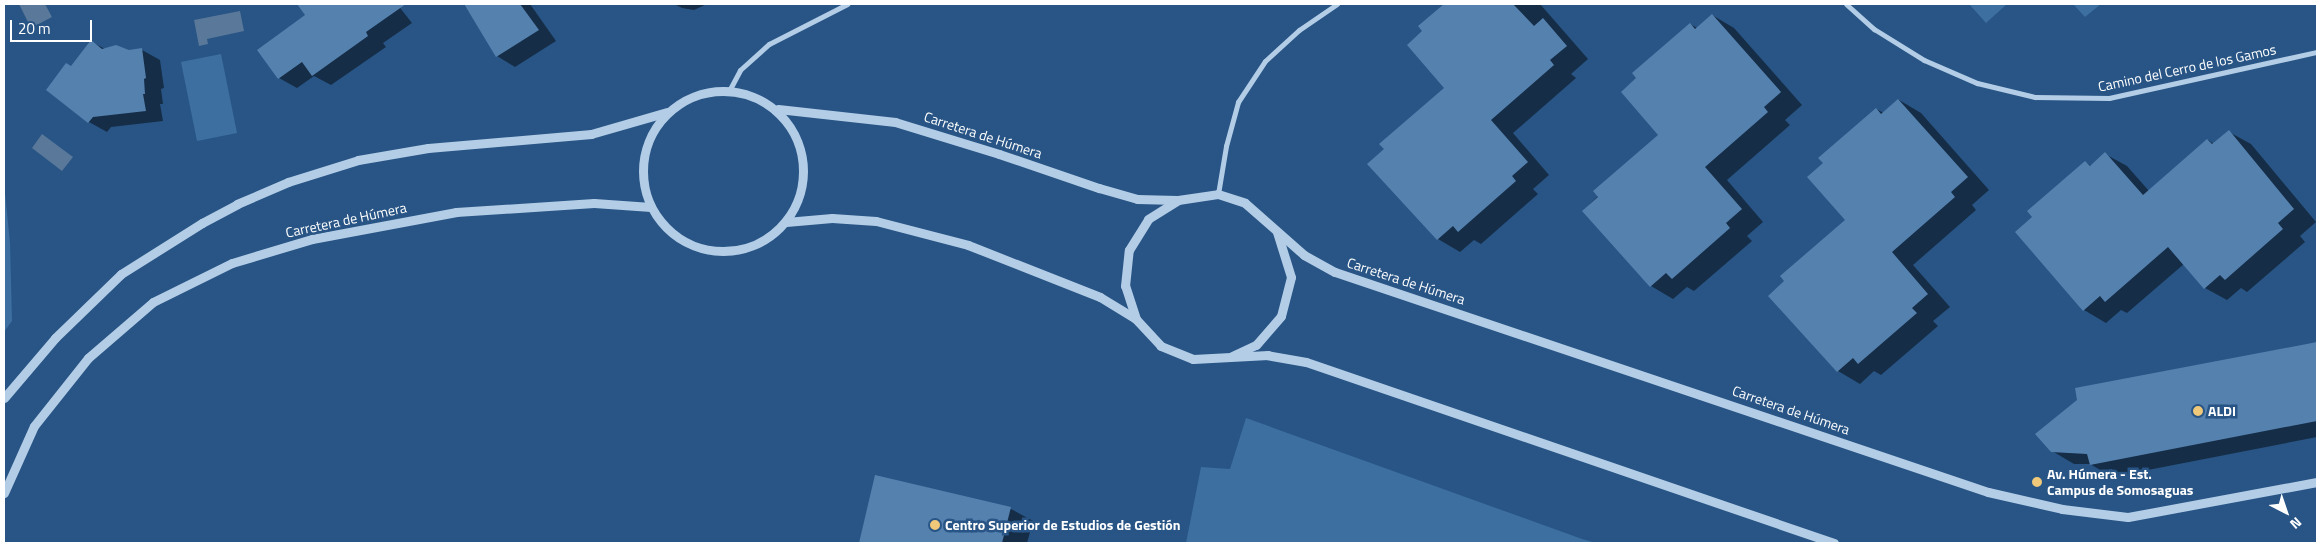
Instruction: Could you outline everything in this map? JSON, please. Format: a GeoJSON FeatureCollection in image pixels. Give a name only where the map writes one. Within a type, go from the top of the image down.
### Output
{"type":"FeatureCollection","features":[{"type":"Feature","properties":{"kind":"street"},"geometry":{"type":"LineString","coordinates":[[730,90],[740,70],[769,44],[847,4]]}},
{"type":"Feature","properties":{"kind":"street"},"geometry":{"type":"LineString","coordinates":[[1218,194],[1226,146],[1238,102],[1265,60],[1299,30],[1337,4]]}},
{"type":"Feature","properties":{"kind":"street","name":"Camino del Cerro de los Gamos"},"geometry":{"type":"LineString","coordinates":[[1846,4],[1874,30],[1924,60],[1977,83],[2035,97],[2109,98],[2317,52]]}},
{"type":"Feature","properties":{"kind":"street"},"geometry":{"type":"LineString","coordinates":[[4,398],[55,338],[121,274],[202,223],[237,204],[288,182],[358,160],[428,148],[591,134],[667,112],[698,93],[730,90],[758,96],[778,109],[804,154],[803,190],[786,222],[765,241],[733,251],[704,250],[677,237],[651,207],[644,186],[643,163],[652,132],[667,112]]}},
{"type":"Feature","properties":{"kind":"street","name":"Carretera de Húmera"},"geometry":{"type":"LineString","coordinates":[[778,109],[895,122],[999,154],[1099,188],[1137,198],[1178,200]]}},
{"type":"Feature","properties":{"kind":"street"},"geometry":{"type":"LineString","coordinates":[[1136,319],[1125,286],[1129,250],[1148,219],[1178,200],[1218,194],[1245,203],[1276,230],[1291,277],[1281,316],[1256,344],[1228,358]]}},
{"type":"Feature","properties":{"kind":"street","name":"Carretera de Húmera"},"geometry":{"type":"LineString","coordinates":[[4,493],[34,426],[88,358],[153,302],[232,263],[312,239],[456,212],[594,203],[651,207]]}},
{"type":"Feature","properties":{"kind":"street"},"geometry":{"type":"LineString","coordinates":[[786,222],[832,218],[876,221],[968,245],[1100,297],[1136,319],[1161,346],[1194,359],[1268,355],[1306,362],[1834,543]]}},
{"type":"Feature","properties":{"kind":"street","name":"Carretera de Húmera"},"geometry":{"type":"LineString","coordinates":[[1276,230],[1304,255],[1335,272],[1988,492],[2062,509],[2128,517],[2317,482]]}},
{"type":"Feature","properties":{"kind":"shaded area"},"geometry":{"type":"Polygon","coordinates":[[[19,4],[45,4],[52,17],[31,28],[19,4]]]}},
{"type":"Feature","properties":{"kind":"shaded area"},"geometry":{"type":"Polygon","coordinates":[[[1969,4],[2007,4],[1986,23],[1969,4]]]}},
{"type":"Feature","properties":{"kind":"shaded area"},"geometry":{"type":"Polygon","coordinates":[[[2073,4],[2101,4],[2085,17],[2073,4]]]}},
{"type":"Feature","properties":{"kind":"shaded area"},"geometry":{"type":"Polygon","coordinates":[[[240,11],[244,31],[207,39],[208,44],[199,46],[194,20],[240,11]]]}},
{"type":"Feature","properties":{"kind":"shaded area"},"geometry":{"type":"Polygon","coordinates":[[[221,54],[237,133],[197,141],[181,62],[221,54]]]}},
{"type":"Feature","properties":{"kind":"shaded area"},"geometry":{"type":"Polygon","coordinates":[[[42,134],[73,157],[62,171],[32,148],[42,134]]]}},
{"type":"Feature","properties":{"kind":"shaded area"},"geometry":{"type":"Polygon","coordinates":[[[4,183],[10,243],[12,321],[4,332],[4,183]]]}},
{"type":"Feature","properties":{"kind":"shaded area"},"geometry":{"type":"Polygon","coordinates":[[[1246,418],[1596,543],[1186,543],[1201,467],[1230,469],[1246,418]]]}},
{"type":"Feature","properties":{"kind":"building"},"geometry":{"type":"Polygon","coordinates":[[[297,4],[406,4],[366,32],[368,36],[312,76],[302,62],[278,79],[257,50],[305,15],[297,4]]]}},
{"type":"Feature","properties":{"kind":"building"},"geometry":{"type":"Polygon","coordinates":[[[464,4],[520,4],[539,30],[496,57],[464,4]]]}},
{"type":"Feature","properties":{"kind":"building"},"geometry":{"type":"Polygon","coordinates":[[[1444,4],[1513,4],[1534,26],[1543,18],[1567,46],[1550,60],[1554,65],[1491,120],[1528,162],[1512,176],[1516,181],[1458,232],[1453,226],[1437,240],[1367,164],[1384,149],[1379,144],[1444,88],[1407,45],[1422,31],[1418,26],[1444,4]]]}},
{"type":"Feature","properties":{"kind":"building"},"geometry":{"type":"Polygon","coordinates":[[[1712,14],[1781,92],[1764,107],[1768,112],[1705,167],[1742,209],[1726,223],[1730,228],[1672,279],[1666,273],[1650,287],[1582,211],[1598,197],[1593,191],[1658,135],[1621,92],[1636,78],[1632,73],[1690,23],[1695,29],[1712,14]]]}},
{"type":"Feature","properties":{"kind":"building"},"geometry":{"type":"Polygon","coordinates":[[[91,40],[102,49],[116,45],[129,50],[142,48],[146,78],[144,79],[145,94],[143,94],[146,111],[93,117],[88,123],[46,90],[66,63],[71,66],[91,40]]]}},
{"type":"Feature","properties":{"kind":"building"},"geometry":{"type":"Polygon","coordinates":[[[1898,99],[1968,177],[1951,192],[1955,197],[1892,252],[1928,294],[1912,308],[1917,313],[1858,364],[1853,358],[1837,372],[1768,296],[1784,281],[1780,276],[1845,220],[1807,177],[1823,163],[1818,158],[1876,108],[1881,114],[1898,99]]]}},
{"type":"Feature","properties":{"kind":"building"},"geometry":{"type":"Polygon","coordinates":[[[2229,130],[2294,209],[2278,223],[2283,229],[2225,280],[2220,275],[2204,289],[2168,247],[2105,302],[2100,296],[2083,311],[2015,232],[2032,217],[2027,211],[2085,161],[2090,166],[2105,152],[2143,195],[2207,139],[2212,144],[2229,130]]]}},
{"type":"Feature","properties":{"kind":"building","name":"ALDI"},"geometry":{"type":"Polygon","coordinates":[[[2317,342],[2317,421],[2090,465],[2087,454],[2051,452],[2035,434],[2077,400],[2075,388],[2317,342]]]}},
{"type":"Feature","properties":{"kind":"building","name":"Centro Superior de Estudios de Gestión"},"geometry":{"type":"Polygon","coordinates":[[[875,475],[1011,507],[1002,543],[859,543],[875,475]]]}},
{"type":"Feature","properties":{"kind":"place","name":"ALDI"},"geometry":{"type":"Point","coordinates":[2198,411]}},
{"type":"Feature","properties":{"kind":"place","name":"Av. Húmera - Est. Campus de Somosaguas"},"geometry":{"type":"Point","coordinates":[2037,482]}},
{"type":"Feature","properties":{"kind":"place","name":"Centro Superior de Estudios de Gestión"},"geometry":{"type":"Point","coordinates":[935,525]}}]}
